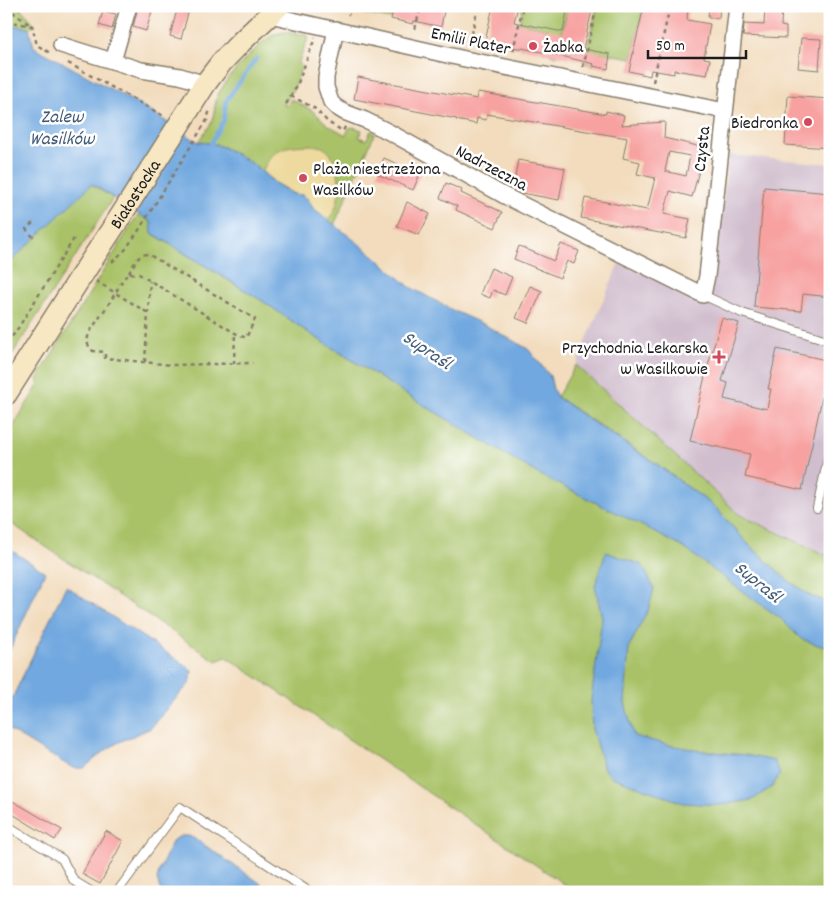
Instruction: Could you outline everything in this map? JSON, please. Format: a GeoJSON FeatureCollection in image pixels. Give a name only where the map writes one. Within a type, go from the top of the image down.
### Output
{"type":"FeatureCollection","features":[{"type":"Feature","properties":{"kind":"main road","name":"Białostocka"},"geometry":{"type":"LineString","coordinates":[[6,394],[180,122],[209,92],[221,63],[274,10]]}},
{"type":"Feature","properties":{"kind":"street"},"geometry":{"type":"LineString","coordinates":[[113,61],[130,6]]}},
{"type":"Feature","properties":{"kind":"street","name":"Czysta"},"geometry":{"type":"LineString","coordinates":[[702,295],[707,276],[737,6]]}},
{"type":"Feature","properties":{"kind":"street","name":"Emilii Plater"},"geometry":{"type":"LineString","coordinates":[[274,10],[336,30],[465,59],[724,111]]}},
{"type":"Feature","properties":{"kind":"street","name":"Nadrzeczna"},"geometry":{"type":"LineString","coordinates":[[336,30],[326,77],[326,87],[331,102],[336,107],[372,123],[503,195],[702,295]]}},
{"type":"Feature","properties":{"kind":"street"},"geometry":{"type":"LineString","coordinates":[[61,46],[141,70],[180,76],[209,92]]}},
{"type":"Feature","properties":{"kind":"lane"},"geometry":{"type":"LineString","coordinates":[[702,295],[742,314],[830,341]]}},
{"type":"Feature","properties":{"kind":"lane"},"geometry":{"type":"LineString","coordinates":[[817,508],[830,449]]}},
{"type":"Feature","properties":{"kind":"lane"},"geometry":{"type":"LineString","coordinates":[[117,892],[180,807],[310,892]]}},
{"type":"Feature","properties":{"kind":"lane"},"geometry":{"type":"LineString","coordinates":[[6,825],[62,859],[74,881],[92,892]]}},
{"type":"Feature","properties":{"kind":"path"},"geometry":{"type":"LineString","coordinates":[[346,6],[350,15]]}},
{"type":"Feature","properties":{"kind":"path"},"geometry":{"type":"LineString","coordinates":[[415,30],[420,6]]}},
{"type":"Feature","properties":{"kind":"path"},"geometry":{"type":"LineString","coordinates":[[470,42],[478,6]]}},
{"type":"Feature","properties":{"kind":"path"},"geometry":{"type":"LineString","coordinates":[[512,51],[523,6]]}},
{"type":"Feature","properties":{"kind":"path"},"geometry":{"type":"LineString","coordinates":[[583,67],[597,6]]}},
{"type":"Feature","properties":{"kind":"path"},"geometry":{"type":"LineString","coordinates":[[653,82],[670,6]]}},
{"type":"Feature","properties":{"kind":"path"},"geometry":{"type":"LineString","coordinates":[[6,8],[32,26]]}},
{"type":"Feature","properties":{"kind":"path"},"geometry":{"type":"LineString","coordinates":[[286,104],[296,88],[316,34]]}},
{"type":"Feature","properties":{"kind":"path"},"geometry":{"type":"LineString","coordinates":[[111,262],[125,250],[139,230],[207,120],[209,92]]}},
{"type":"Feature","properties":{"kind":"path"},"geometry":{"type":"LineString","coordinates":[[156,112],[160,114]]}},
{"type":"Feature","properties":{"kind":"path"},"geometry":{"type":"LineString","coordinates":[[33,223],[26,229],[35,239]]}},
{"type":"Feature","properties":{"kind":"path"},"geometry":{"type":"LineString","coordinates":[[6,342],[15,333],[75,237]]}},
{"type":"Feature","properties":{"kind":"path"},"geometry":{"type":"LineString","coordinates":[[129,274],[139,274],[246,338],[256,319],[151,255],[143,254],[124,278],[89,333],[87,341],[89,348],[93,351],[105,352],[105,358],[145,363],[172,365],[253,364]]}},
{"type":"Feature","properties":{"kind":"path"},"geometry":{"type":"LineString","coordinates":[[93,278],[148,313]]}},
{"type":"Feature","properties":{"kind":"path"},"geometry":{"type":"LineString","coordinates":[[145,363],[150,282]]}},
{"type":"Feature","properties":{"kind":"path"},"geometry":{"type":"LineString","coordinates":[[234,364],[235,333]]}},
{"type":"Feature","properties":{"kind":"shaded area"},"geometry":{"type":"Polygon","coordinates":[[[729,155],[830,164],[830,557],[740,515],[576,365],[619,263],[710,302],[729,155]]]}},
{"type":"Feature","properties":{"kind":"green space"},"geometry":{"type":"Polygon","coordinates":[[[6,6],[18,6],[36,25],[29,28],[6,24],[6,6]]]}},
{"type":"Feature","properties":{"kind":"green space"},"geometry":{"type":"Polygon","coordinates":[[[324,6],[394,6],[391,19],[324,6]]]}},
{"type":"Feature","properties":{"kind":"green space"},"geometry":{"type":"Polygon","coordinates":[[[523,6],[568,6],[557,56],[543,52],[548,29],[527,24],[522,48],[514,46],[523,6]]]}},
{"type":"Feature","properties":{"kind":"green space"},"geometry":{"type":"Polygon","coordinates":[[[597,6],[644,6],[632,58],[596,52],[593,66],[584,63],[597,6]]]}},
{"type":"Feature","properties":{"kind":"green space"},"geometry":{"type":"Polygon","coordinates":[[[285,32],[309,36],[298,64],[302,66],[294,88],[284,105],[287,106],[291,99],[313,111],[328,125],[346,135],[349,128],[353,127],[362,130],[359,137],[366,140],[371,131],[375,133],[334,225],[275,183],[253,164],[223,147],[198,142],[212,122],[217,96],[228,78],[265,40],[275,34],[285,32]]]}},
{"type":"Feature","properties":{"kind":"green space"},"geometry":{"type":"Polygon","coordinates":[[[91,184],[113,198],[6,364],[6,266],[91,184]]]}},
{"type":"Feature","properties":{"kind":"green space"},"geometry":{"type":"Polygon","coordinates":[[[139,214],[151,222],[153,234],[264,302],[312,335],[419,402],[441,401],[830,636],[830,892],[576,892],[240,666],[226,657],[216,661],[6,520],[6,438],[39,384],[37,379],[139,214]]]}},
{"type":"Feature","properties":{"kind":"green space"},"geometry":{"type":"Polygon","coordinates":[[[576,365],[740,515],[830,557],[830,603],[810,596],[785,578],[746,542],[715,507],[658,465],[557,397],[576,365]]]}},
{"type":"Feature","properties":{"kind":"sand","name":"Plaża niestrzeżona Wasilków"},"geometry":{"type":"Polygon","coordinates":[[[313,145],[323,147],[329,153],[338,175],[338,199],[335,210],[328,220],[311,207],[309,200],[275,183],[262,172],[276,152],[288,147],[313,145]]]}},
{"type":"Feature","properties":{"kind":"water"},"geometry":{"type":"Polygon","coordinates":[[[6,24],[29,28],[34,47],[142,106],[198,142],[211,143],[223,147],[253,164],[275,183],[293,194],[302,195],[309,200],[312,207],[410,287],[528,349],[550,376],[557,397],[658,465],[715,507],[746,542],[785,578],[810,596],[830,603],[830,649],[801,639],[780,618],[684,548],[540,475],[312,335],[264,302],[152,233],[151,222],[92,184],[6,266],[6,24]]]}},
{"type":"Feature","properties":{"kind":"water"},"geometry":{"type":"Polygon","coordinates":[[[6,547],[45,572],[6,658],[6,547]]]}},
{"type":"Feature","properties":{"kind":"water"},"geometry":{"type":"Polygon","coordinates":[[[606,552],[642,565],[654,588],[649,608],[629,647],[625,703],[634,736],[669,745],[746,755],[774,761],[780,774],[772,787],[752,800],[720,805],[683,803],[612,777],[604,769],[592,729],[591,701],[602,618],[595,586],[606,552]]]}},
{"type":"Feature","properties":{"kind":"water"},"geometry":{"type":"Polygon","coordinates":[[[66,586],[192,671],[189,684],[151,728],[119,742],[103,752],[84,768],[73,768],[6,728],[6,711],[66,586]]]}},
{"type":"Feature","properties":{"kind":"water"},"geometry":{"type":"Polygon","coordinates":[[[181,836],[189,836],[197,840],[273,892],[164,892],[160,889],[157,880],[159,871],[173,840],[181,836]]]}},
{"type":"Feature","properties":{"kind":"building"},"geometry":{"type":"Polygon","coordinates":[[[178,6],[190,6],[181,39],[170,36],[178,6]]]}},
{"type":"Feature","properties":{"kind":"building"},"geometry":{"type":"Polygon","coordinates":[[[394,6],[445,6],[441,27],[414,21],[413,24],[391,19],[394,6]]]}},
{"type":"Feature","properties":{"kind":"building"},"geometry":{"type":"Polygon","coordinates":[[[493,6],[518,6],[514,22],[563,32],[568,6],[593,6],[583,49],[610,54],[608,69],[557,55],[485,41],[493,6]]]}},
{"type":"Feature","properties":{"kind":"building"},"geometry":{"type":"Polygon","coordinates":[[[644,6],[688,6],[687,20],[710,24],[704,58],[710,59],[707,75],[674,70],[674,74],[651,70],[650,76],[629,71],[644,6]]]}},
{"type":"Feature","properties":{"kind":"building"},"geometry":{"type":"Polygon","coordinates":[[[709,6],[720,6],[719,18],[708,17],[709,6]]]}},
{"type":"Feature","properties":{"kind":"building"},"geometry":{"type":"Polygon","coordinates":[[[765,6],[782,6],[781,26],[786,27],[786,38],[743,36],[744,24],[764,25],[765,6]]]}},
{"type":"Feature","properties":{"kind":"building"},"geometry":{"type":"Polygon","coordinates":[[[138,7],[152,11],[146,31],[133,27],[138,7]]]}},
{"type":"Feature","properties":{"kind":"building"},"geometry":{"type":"Polygon","coordinates":[[[103,11],[116,14],[112,29],[99,25],[103,11]]]}},
{"type":"Feature","properties":{"kind":"building"},"geometry":{"type":"Polygon","coordinates":[[[801,38],[821,39],[819,70],[798,68],[801,38]]]}},
{"type":"Feature","properties":{"kind":"building"},"geometry":{"type":"Polygon","coordinates":[[[358,77],[477,99],[478,92],[606,114],[606,111],[624,115],[622,125],[665,122],[664,138],[706,148],[692,197],[670,191],[664,214],[690,219],[686,238],[581,218],[585,198],[647,210],[655,178],[637,174],[640,162],[623,158],[627,138],[487,114],[486,120],[477,118],[476,124],[354,99],[358,77]],[[669,152],[665,171],[686,176],[690,156],[669,152]]]}},
{"type":"Feature","properties":{"kind":"building","name":"Biedronka"},"geometry":{"type":"Polygon","coordinates":[[[788,96],[830,99],[830,148],[785,145],[788,96]]]}},
{"type":"Feature","properties":{"kind":"building"},"geometry":{"type":"Polygon","coordinates":[[[384,158],[420,174],[413,190],[377,174],[384,158]]]}},
{"type":"Feature","properties":{"kind":"building"},"geometry":{"type":"Polygon","coordinates":[[[518,160],[565,168],[559,200],[521,193],[513,189],[518,160]]]}},
{"type":"Feature","properties":{"kind":"building"},"geometry":{"type":"Polygon","coordinates":[[[446,183],[462,190],[461,193],[502,212],[495,228],[456,210],[457,206],[440,198],[446,183]]]}},
{"type":"Feature","properties":{"kind":"building"},"geometry":{"type":"Polygon","coordinates":[[[764,187],[830,193],[830,297],[803,294],[801,311],[754,307],[764,187]]]}},
{"type":"Feature","properties":{"kind":"building"},"geometry":{"type":"Polygon","coordinates":[[[407,202],[430,214],[419,235],[397,226],[407,202]]]}},
{"type":"Feature","properties":{"kind":"building"},"geometry":{"type":"Polygon","coordinates":[[[561,244],[579,251],[574,264],[567,261],[560,278],[514,259],[519,246],[554,261],[561,244]]]}},
{"type":"Feature","properties":{"kind":"building"},"geometry":{"type":"Polygon","coordinates":[[[491,268],[512,277],[505,295],[493,290],[490,298],[480,294],[491,268]]]}},
{"type":"Feature","properties":{"kind":"building"},"geometry":{"type":"Polygon","coordinates":[[[530,286],[542,291],[528,323],[516,318],[530,286]]]}},
{"type":"Feature","properties":{"kind":"building"},"geometry":{"type":"Polygon","coordinates":[[[722,318],[739,323],[722,381],[728,383],[724,399],[767,409],[771,389],[768,389],[777,349],[830,361],[802,490],[745,477],[750,454],[690,441],[705,376],[722,318]]]}},
{"type":"Feature","properties":{"kind":"building"},"geometry":{"type":"Polygon","coordinates":[[[6,797],[62,830],[55,840],[6,810],[6,797]]]}},
{"type":"Feature","properties":{"kind":"building"},"geometry":{"type":"Polygon","coordinates":[[[106,831],[123,841],[100,884],[82,874],[106,831]]]}},
{"type":"Feature","properties":{"kind":"waterway"},"geometry":{"type":"LineString","coordinates":[[211,143],[224,120],[226,101],[257,58]]}},
{"type":"Feature","properties":{"kind":"place","name":"Żabka"},"geometry":{"type":"Point","coordinates":[533,46]}},
{"type":"Feature","properties":{"kind":"place","name":"Biedronka"},"geometry":{"type":"Point","coordinates":[808,122]}},
{"type":"Feature","properties":{"kind":"place","name":"Plaża niestrzeżona Wasilków"},"geometry":{"type":"Point","coordinates":[303,178]}},
{"type":"Feature","properties":{"kind":"place","name":"Przychodnia Lekarska w Wasilkowie"},"geometry":{"type":"Point","coordinates":[719,357]}},
{"type":"Feature","properties":{"kind":"water label","name":"Zalew Wasilków"},"geometry":{"type":"Point","coordinates":[62,126]}},
{"type":"Feature","properties":{"kind":"water label","name":"Supraśl"},"geometry":{"type":"Point","coordinates":[428,349]}},
{"type":"Feature","properties":{"kind":"water label","name":"Supraśl"},"geometry":{"type":"Point","coordinates":[759,581]}}]}
